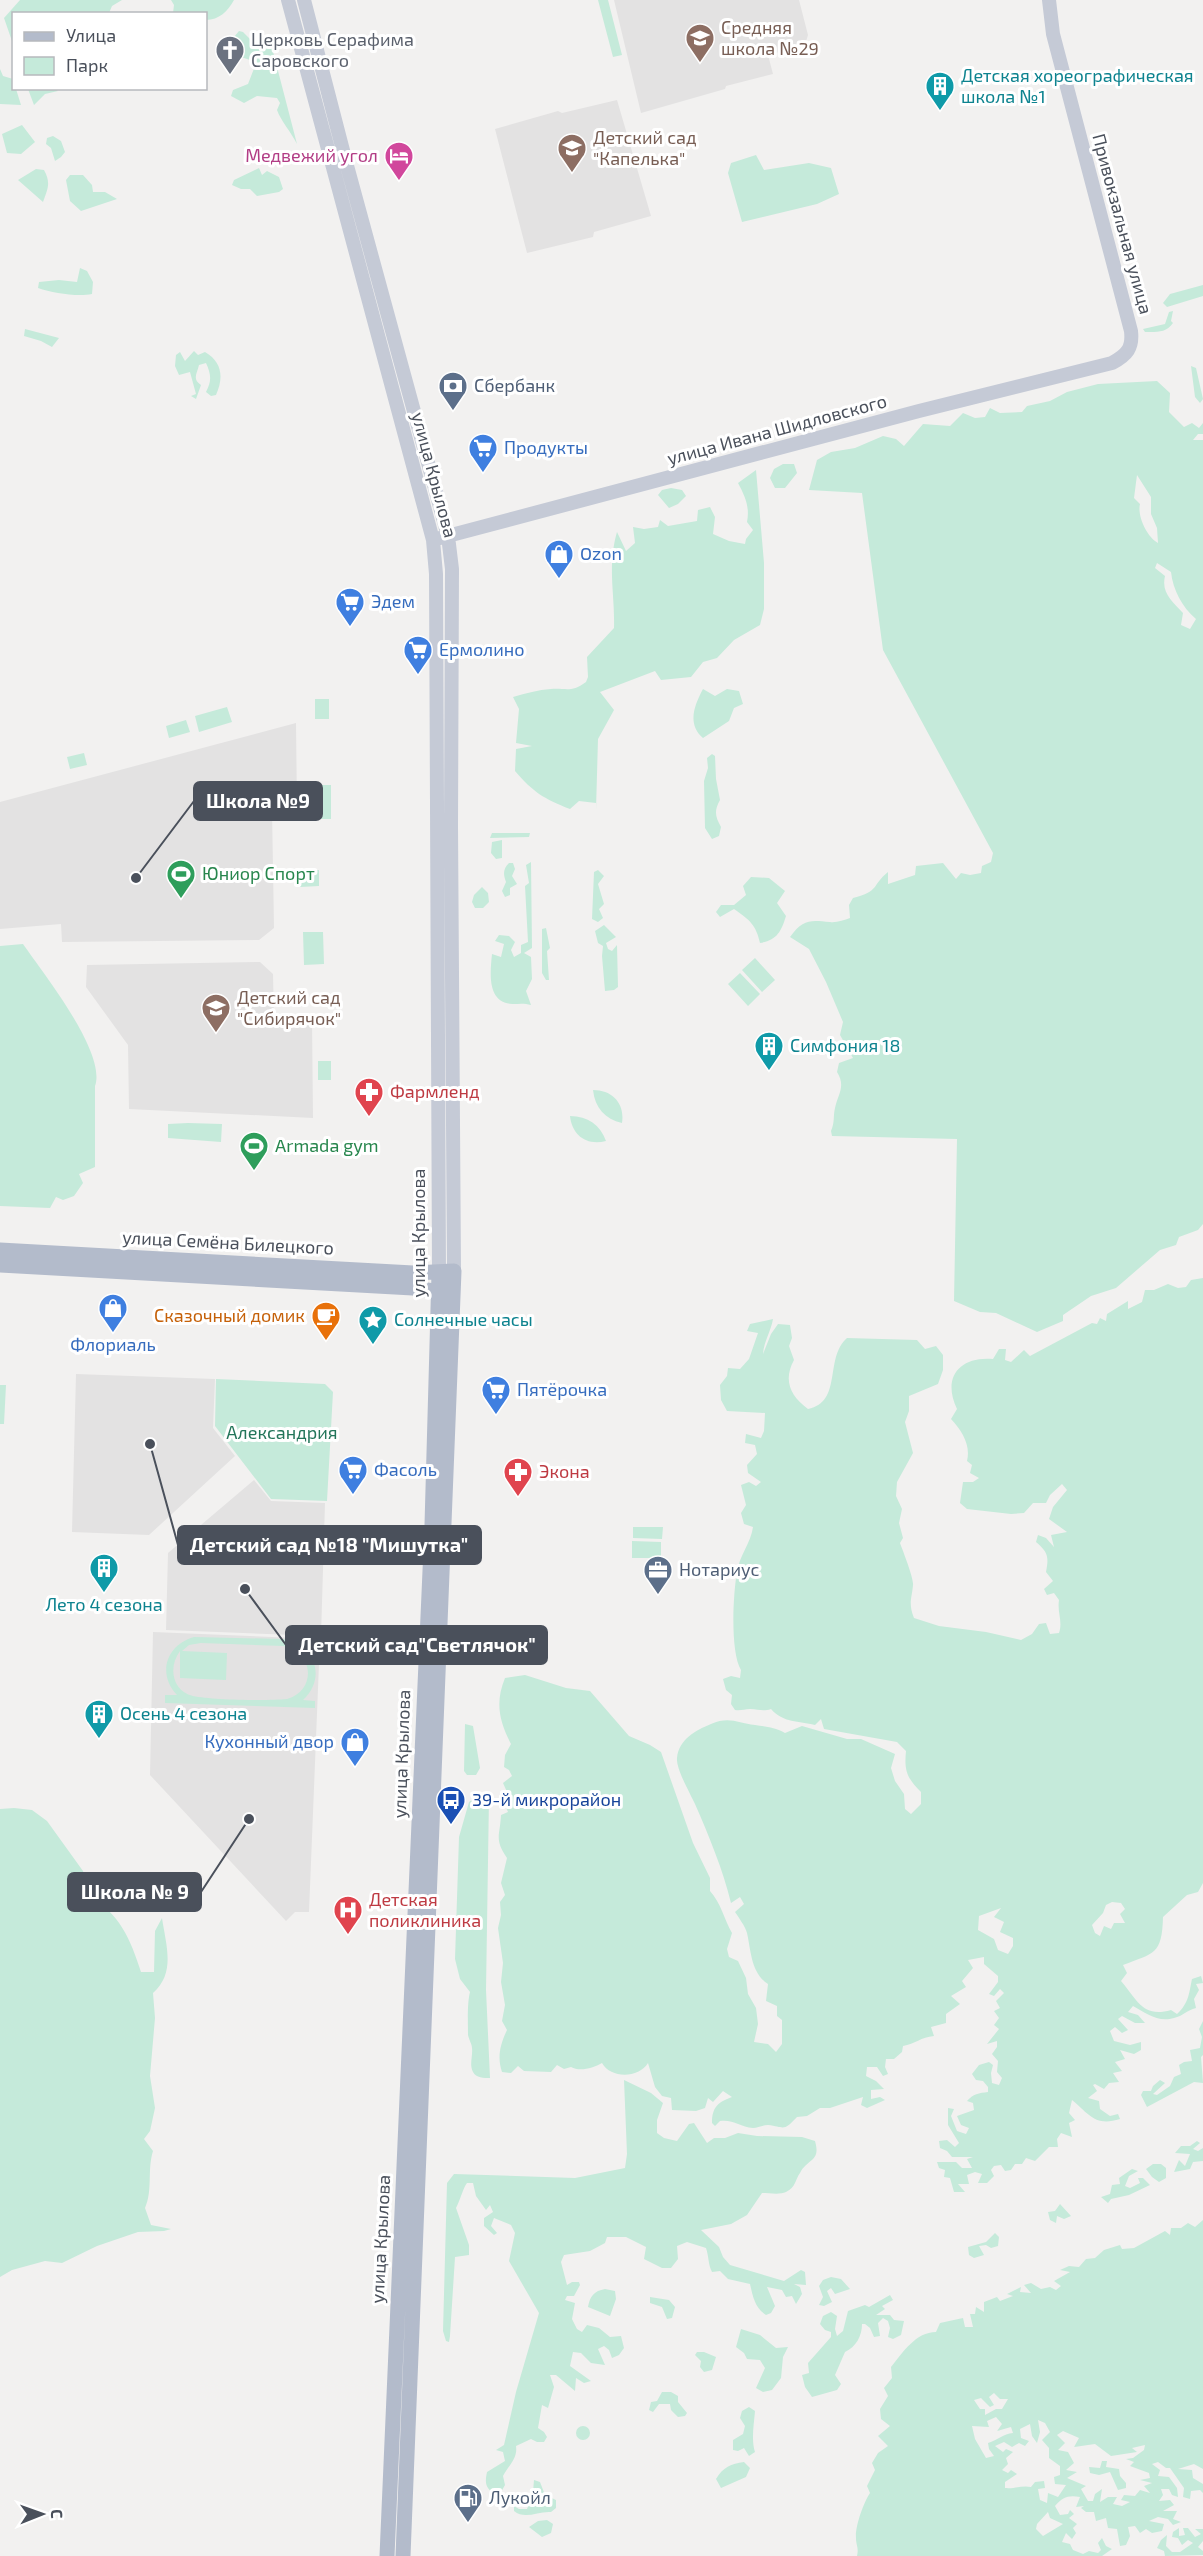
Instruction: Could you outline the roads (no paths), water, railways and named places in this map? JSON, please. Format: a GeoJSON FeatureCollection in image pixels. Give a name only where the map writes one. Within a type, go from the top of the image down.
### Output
{"type":"FeatureCollection","features":[{"type":"Feature","properties":{"kind":"main road","name":"улица Крылова"},"geometry":{"type":"LineString","coordinates":[[288,0],[433,540],[447,1272]]}},
{"type":"Feature","properties":{"kind":"main road","name":"улица Крылова"},"geometry":{"type":"LineString","coordinates":[[304,0],[448,536],[452,569],[447,1272],[432,1524],[387,2556]]}},
{"type":"Feature","properties":{"kind":"main road","name":"Привокзальная улица"},"geometry":{"type":"LineString","coordinates":[[1049,0],[1053,34],[1131,331],[1132,341],[1129,352]]}},
{"type":"Feature","properties":{"kind":"main road","name":"улица Ивана Шидловского"},"geometry":{"type":"LineString","coordinates":[[433,540],[919,411],[1112,363],[1129,352]]}},
{"type":"Feature","properties":{"kind":"main road","name":"улица Семёна Билецкого"},"geometry":{"type":"LineString","coordinates":[[0,1251],[447,1272]]}},
{"type":"Feature","properties":{"kind":"main road","name":"улица Семёна Билецкого"},"geometry":{"type":"LineString","coordinates":[[0,1265],[413,1288],[446,1293]]}},
{"type":"Feature","properties":{"kind":"main road","name":"улица Крылова"},"geometry":{"type":"LineString","coordinates":[[403,2556],[421,2151],[446,1293]]}},
{"type":"Feature","properties":{"kind":"main road"},"geometry":{"type":"LineString","coordinates":[[405,2151],[421,2151]]}},
{"type":"Feature","properties":{"kind":"place","name":"Средняя школа №29"},"geometry":{"type":"Point","coordinates":[700,64]}},
{"type":"Feature","properties":{"kind":"place","name":"Церковь Серафима Саровского"},"geometry":{"type":"Point","coordinates":[230,76]}},
{"type":"Feature","properties":{"kind":"place","name":"Детская хореографическая школа №1"},"geometry":{"type":"Point","coordinates":[940,112]}},
{"type":"Feature","properties":{"kind":"place","name":"Детский сад \"Капелька\""},"geometry":{"type":"Point","coordinates":[572,174]}},
{"type":"Feature","properties":{"kind":"place","name":"Медвежий угол"},"geometry":{"type":"Point","coordinates":[399,182]}},
{"type":"Feature","properties":{"kind":"place","name":"Сбербанк"},"geometry":{"type":"Point","coordinates":[453,412]}},
{"type":"Feature","properties":{"kind":"place","name":"Продукты"},"geometry":{"type":"Point","coordinates":[483,474]}},
{"type":"Feature","properties":{"kind":"place","name":"Ozon"},"geometry":{"type":"Point","coordinates":[559,580]}},
{"type":"Feature","properties":{"kind":"place","name":"Эдем"},"geometry":{"type":"Point","coordinates":[350,628]}},
{"type":"Feature","properties":{"kind":"place","name":"Ермолино"},"geometry":{"type":"Point","coordinates":[418,676]}},
{"type":"Feature","properties":{"kind":"place","name":"Школа №9"},"geometry":{"type":"Point","coordinates":[136,878]}},
{"type":"Feature","properties":{"kind":"place","name":"Юниор Спорт"},"geometry":{"type":"Point","coordinates":[181,900]}},
{"type":"Feature","properties":{"kind":"place","name":"Детский сад \"Сибирячок\""},"geometry":{"type":"Point","coordinates":[216,1034]}},
{"type":"Feature","properties":{"kind":"place","name":"Симфония 18"},"geometry":{"type":"Point","coordinates":[769,1072]}},
{"type":"Feature","properties":{"kind":"place","name":"Фармленд"},"geometry":{"type":"Point","coordinates":[369,1118]}},
{"type":"Feature","properties":{"kind":"place","name":"Armada gym"},"geometry":{"type":"Point","coordinates":[254,1172]}},
{"type":"Feature","properties":{"kind":"place","name":"Флориаль"},"geometry":{"type":"Point","coordinates":[113,1334]}},
{"type":"Feature","properties":{"kind":"place","name":"Сказочный домик"},"geometry":{"type":"Point","coordinates":[326,1342]}},
{"type":"Feature","properties":{"kind":"place","name":"Солнечные часы"},"geometry":{"type":"Point","coordinates":[373,1346]}},
{"type":"Feature","properties":{"kind":"place","name":"Пятёрочка"},"geometry":{"type":"Point","coordinates":[496,1416]}},
{"type":"Feature","properties":{"kind":"place","name":"Детский сад №18 \"Мишутка\""},"geometry":{"type":"Point","coordinates":[150,1444]}},
{"type":"Feature","properties":{"kind":"place","name":"Фасоль"},"geometry":{"type":"Point","coordinates":[353,1496]}},
{"type":"Feature","properties":{"kind":"place","name":"Экона"},"geometry":{"type":"Point","coordinates":[518,1498]}},
{"type":"Feature","properties":{"kind":"place","name":"Детский сад\"Светлячок\""},"geometry":{"type":"Point","coordinates":[245,1589]}},
{"type":"Feature","properties":{"kind":"place","name":"Лето 4 сезона"},"geometry":{"type":"Point","coordinates":[104,1594]}},
{"type":"Feature","properties":{"kind":"place","name":"Нотариус"},"geometry":{"type":"Point","coordinates":[658,1596]}},
{"type":"Feature","properties":{"kind":"place","name":"Осень 4 сезона"},"geometry":{"type":"Point","coordinates":[99,1740]}},
{"type":"Feature","properties":{"kind":"place","name":"Кухонный двор"},"geometry":{"type":"Point","coordinates":[355,1768]}},
{"type":"Feature","properties":{"kind":"place","name":"Школа № 9"},"geometry":{"type":"Point","coordinates":[249,1819]}},
{"type":"Feature","properties":{"kind":"place","name":"39-й микрорайон"},"geometry":{"type":"Point","coordinates":[451,1826]}},
{"type":"Feature","properties":{"kind":"place","name":"Детская поликлиника"},"geometry":{"type":"Point","coordinates":[348,1936]}},
{"type":"Feature","properties":{"kind":"place","name":"Лукойл"},"geometry":{"type":"Point","coordinates":[468,2524]}},
{"type":"Feature","properties":{"kind":"park label","name":"Александрия"},"geometry":{"type":"Point","coordinates":[282,1433]}}]}
